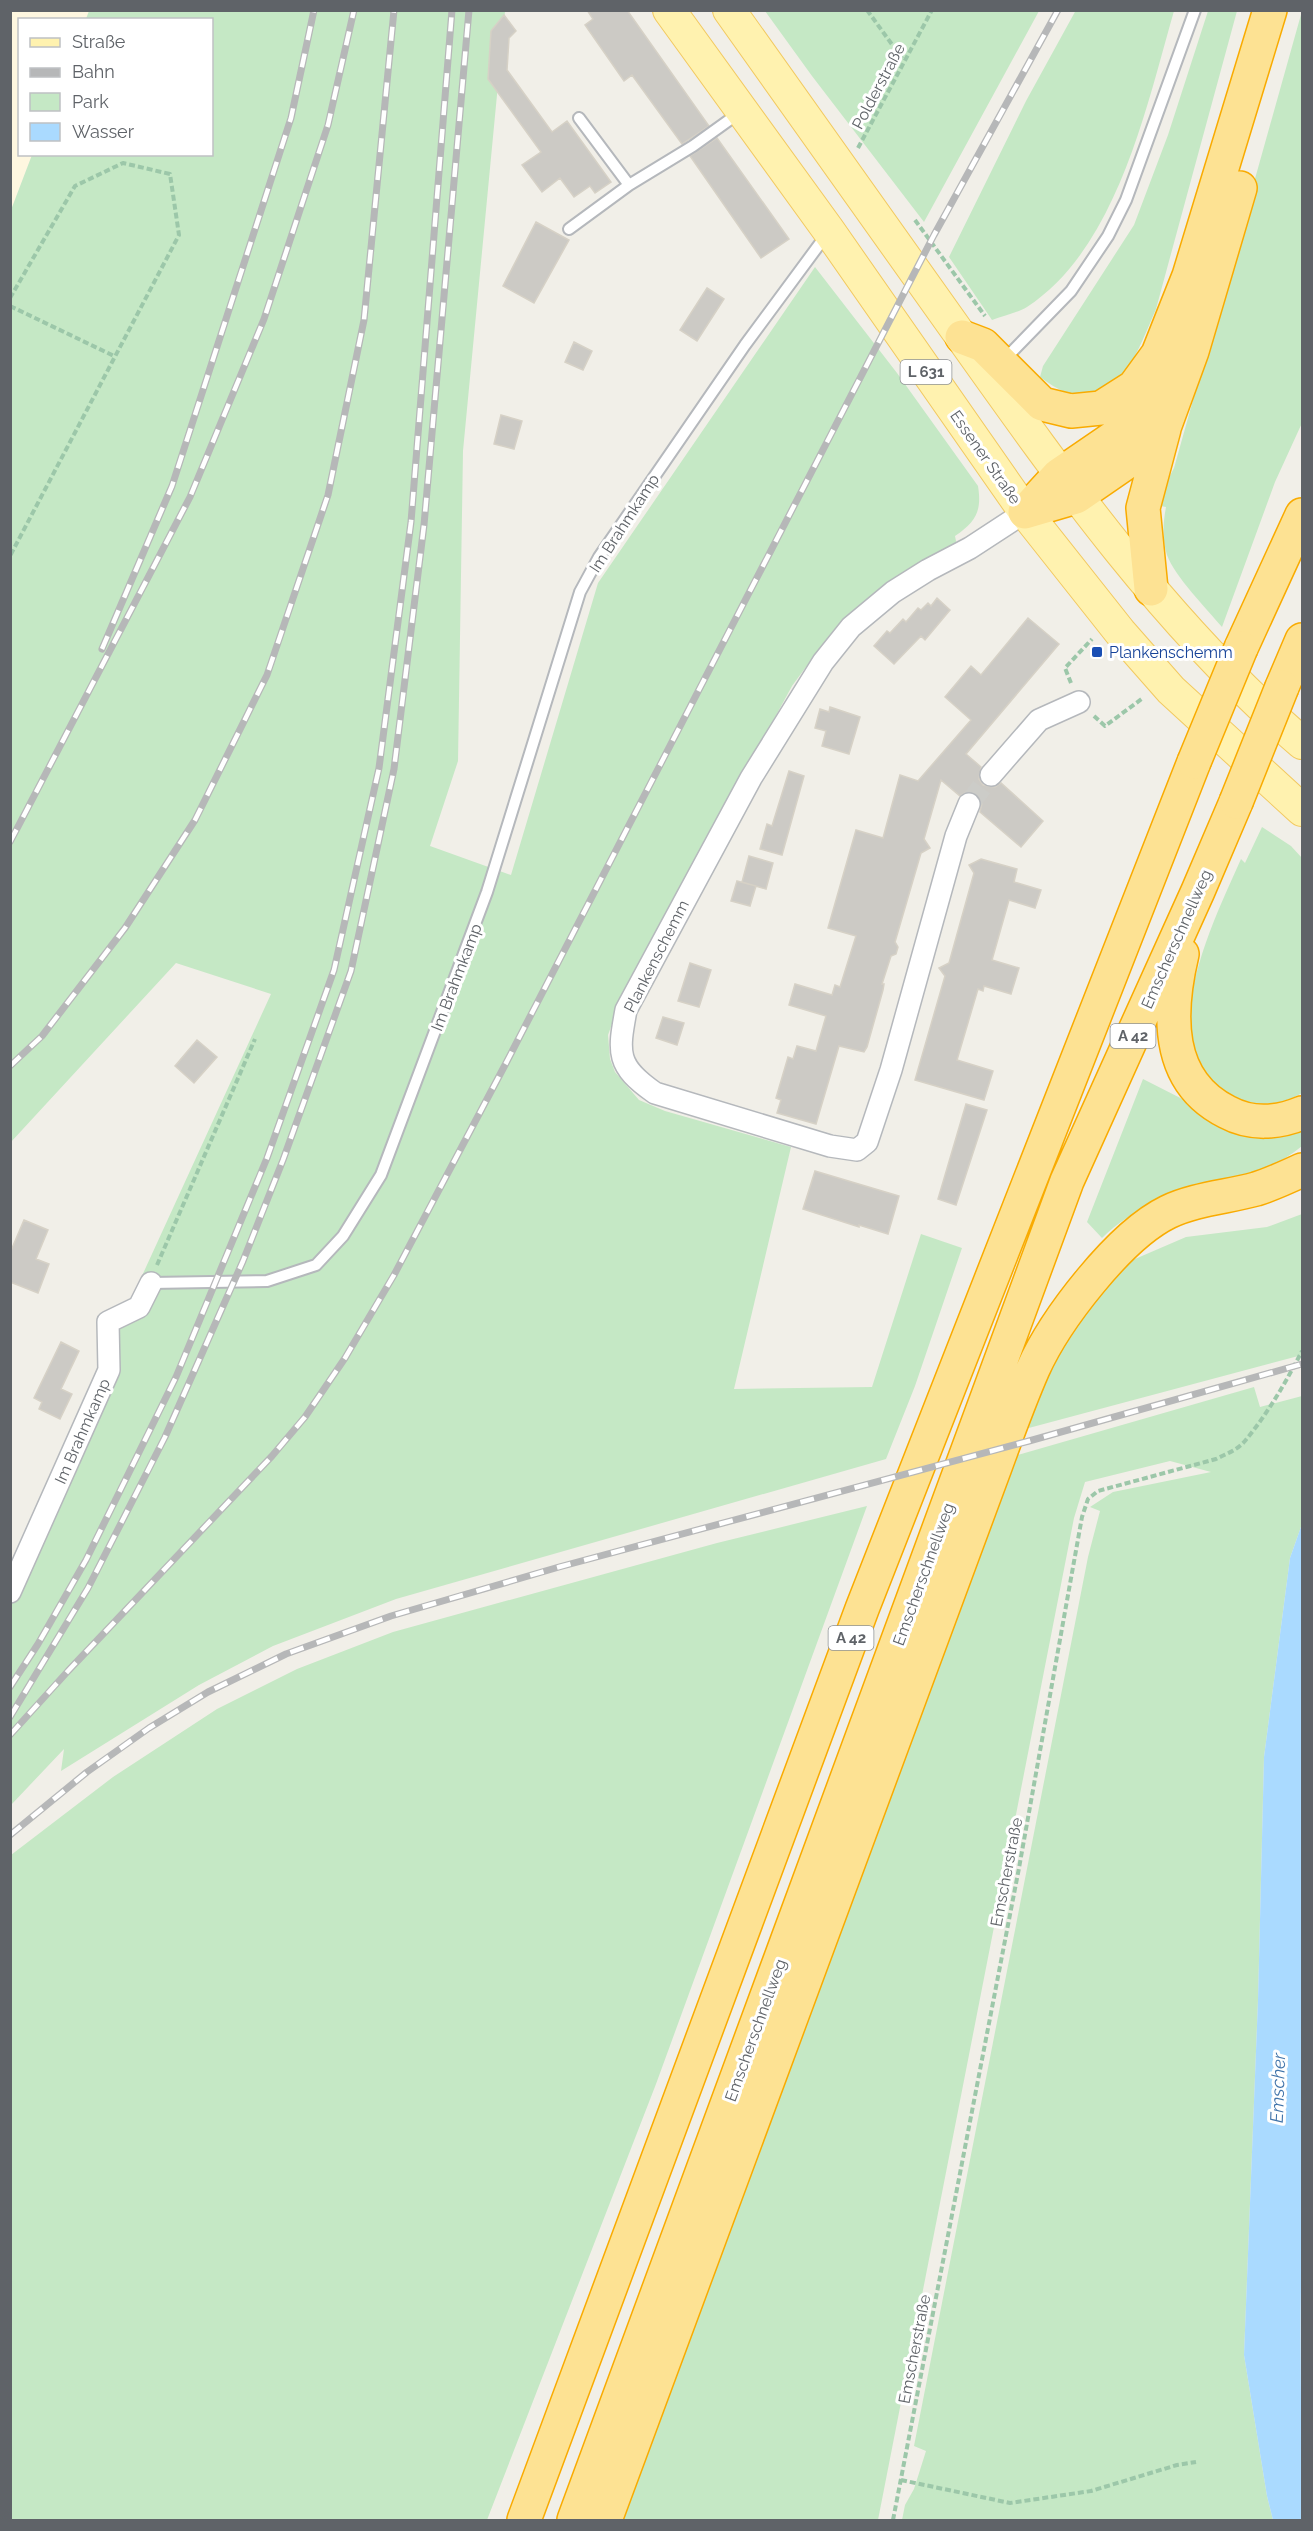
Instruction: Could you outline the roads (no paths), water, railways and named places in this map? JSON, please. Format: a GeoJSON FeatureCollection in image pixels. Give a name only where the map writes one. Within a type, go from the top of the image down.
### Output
{"type":"FeatureCollection","features":[{"type":"Feature","properties":{"kind":"highway"},"geometry":{"type":"LineString","coordinates":[[962,338],[983,345],[1006,358],[1042,404],[1071,411],[1101,408],[1134,387],[1158,354],[1190,276],[1270,10]]}},
{"type":"Feature","properties":{"kind":"highway"},"geometry":{"type":"LineString","coordinates":[[1151,589],[1143,508],[1165,425],[1192,351],[1292,10]]}},
{"type":"Feature","properties":{"kind":"highway"},"geometry":{"type":"LineString","coordinates":[[1067,486],[1133,419],[1165,375],[1181,329],[1190,276]]}},
{"type":"Feature","properties":{"kind":"highway"},"geometry":{"type":"LineString","coordinates":[[1025,512],[1067,486],[1140,453],[1165,425]]}},
{"type":"Feature","properties":{"kind":"highway","name":"A 42"},"geometry":{"type":"LineString","coordinates":[[524,2520],[862,1609],[1194,762],[1241,648],[1302,515]]}},
{"type":"Feature","properties":{"kind":"highway","name":"Emscherschnellweg"},"geometry":{"type":"LineString","coordinates":[[574,2520],[1067,1181],[1198,891],[1302,640]]}},
{"type":"Feature","properties":{"kind":"highway"},"geometry":{"type":"LineString","coordinates":[[1198,891],[1181,960],[1173,1012],[1178,1053],[1185,1074],[1205,1100],[1231,1115],[1265,1122],[1287,1119],[1302,1113]]}},
{"type":"Feature","properties":{"kind":"highway"},"geometry":{"type":"LineString","coordinates":[[605,2520],[1034,1367],[1056,1328],[1114,1253],[1139,1230],[1169,1211],[1256,1189],[1302,1170]]}},
{"type":"Feature","properties":{"kind":"main road","name":"Essener Straße"},"geometry":{"type":"LineString","coordinates":[[669,10],[829,231],[1025,512],[1120,632],[1171,690],[1302,810]]}},
{"type":"Feature","properties":{"kind":"main road","name":"L 631"},"geometry":{"type":"LineString","coordinates":[[729,10],[857,159],[962,338],[1067,486],[1190,635],[1259,706],[1302,743]]}},
{"type":"Feature","properties":{"kind":"street","name":"Plankenschemm"},"geometry":{"type":"LineString","coordinates":[[969,804],[956,836],[891,1070],[867,1143],[856,1150],[830,1146],[655,1093],[636,1079],[622,1059],[620,1042],[626,1010],[751,778],[823,662],[851,627],[892,592],[970,548],[1025,512]]}},
{"type":"Feature","properties":{"kind":"street"},"geometry":{"type":"LineString","coordinates":[[991,775],[1039,720],[1079,702]]}},
{"type":"Feature","properties":{"kind":"street","name":"Im Brahmkamp"},"geometry":{"type":"LineString","coordinates":[[10,1592],[109,1370],[108,1322],[139,1306],[151,1283]]}},
{"type":"Feature","properties":{"kind":"lane"},"geometry":{"type":"LineString","coordinates":[[1006,358],[1071,291],[1108,236],[1130,190],[1195,10]]}},
{"type":"Feature","properties":{"kind":"lane"},"geometry":{"type":"LineString","coordinates":[[569,228],[629,185],[693,146],[742,112]]}},
{"type":"Feature","properties":{"kind":"lane"},"geometry":{"type":"LineString","coordinates":[[579,118],[629,185]]}},
{"type":"Feature","properties":{"kind":"lane","name":"Im Brahmkamp"},"geometry":{"type":"LineString","coordinates":[[151,1283],[267,1281],[316,1264],[343,1236],[381,1174],[487,892],[580,591],[599,557],[738,355],[829,231]]}},
{"type":"Feature","properties":{"kind":"lane"},"geometry":{"type":"LineString","coordinates":[[746,2055],[798,1999]]}},
{"type":"Feature","properties":{"kind":"water","name":"Emscher"},"geometry":{"type":"Polygon","coordinates":[[[1302,1524],[1302,2520],[1273,2520],[1244,2355],[1258,2000],[1264,1757],[1290,1558],[1302,1524]]]}},
{"type":"Feature","properties":{"kind":"tunnel"},"geometry":{"type":"LineString","coordinates":[[969,804],[991,775]]}},
{"type":"Feature","properties":{"kind":"railway"},"geometry":{"type":"LineString","coordinates":[[102,649],[172,486],[291,118],[314,10]]}},
{"type":"Feature","properties":{"kind":"railway"},"geometry":{"type":"LineString","coordinates":[[10,842],[190,497],[264,319],[328,125],[354,10]]}},
{"type":"Feature","properties":{"kind":"railway"},"geometry":{"type":"LineString","coordinates":[[10,1066],[42,1036],[125,928],[195,820],[267,675],[328,495],[364,320],[394,10]]}},
{"type":"Feature","properties":{"kind":"railway"},"geometry":{"type":"LineString","coordinates":[[10,1687],[38,1644],[86,1560],[176,1377],[267,1158],[334,970],[379,768],[411,522],[452,10]]}},
{"type":"Feature","properties":{"kind":"railway"},"geometry":{"type":"LineString","coordinates":[[10,1717],[88,1588],[165,1437],[243,1261],[283,1160],[351,971],[394,769],[424,525],[469,10]]}},
{"type":"Feature","properties":{"kind":"railway"},"geometry":{"type":"LineString","coordinates":[[10,1735],[272,1456],[305,1417],[345,1358],[394,1275],[934,235],[1058,10]]}},
{"type":"Feature","properties":{"kind":"railway"},"geometry":{"type":"LineString","coordinates":[[10,1835],[87,1772],[149,1728],[208,1692],[286,1654],[391,1616],[559,1567],[1029,1441],[1302,1364]]}},
{"type":"Feature","properties":{"kind":"place","name":"Plankenschemm"},"geometry":{"type":"Point","coordinates":[1097,652]}}]}
